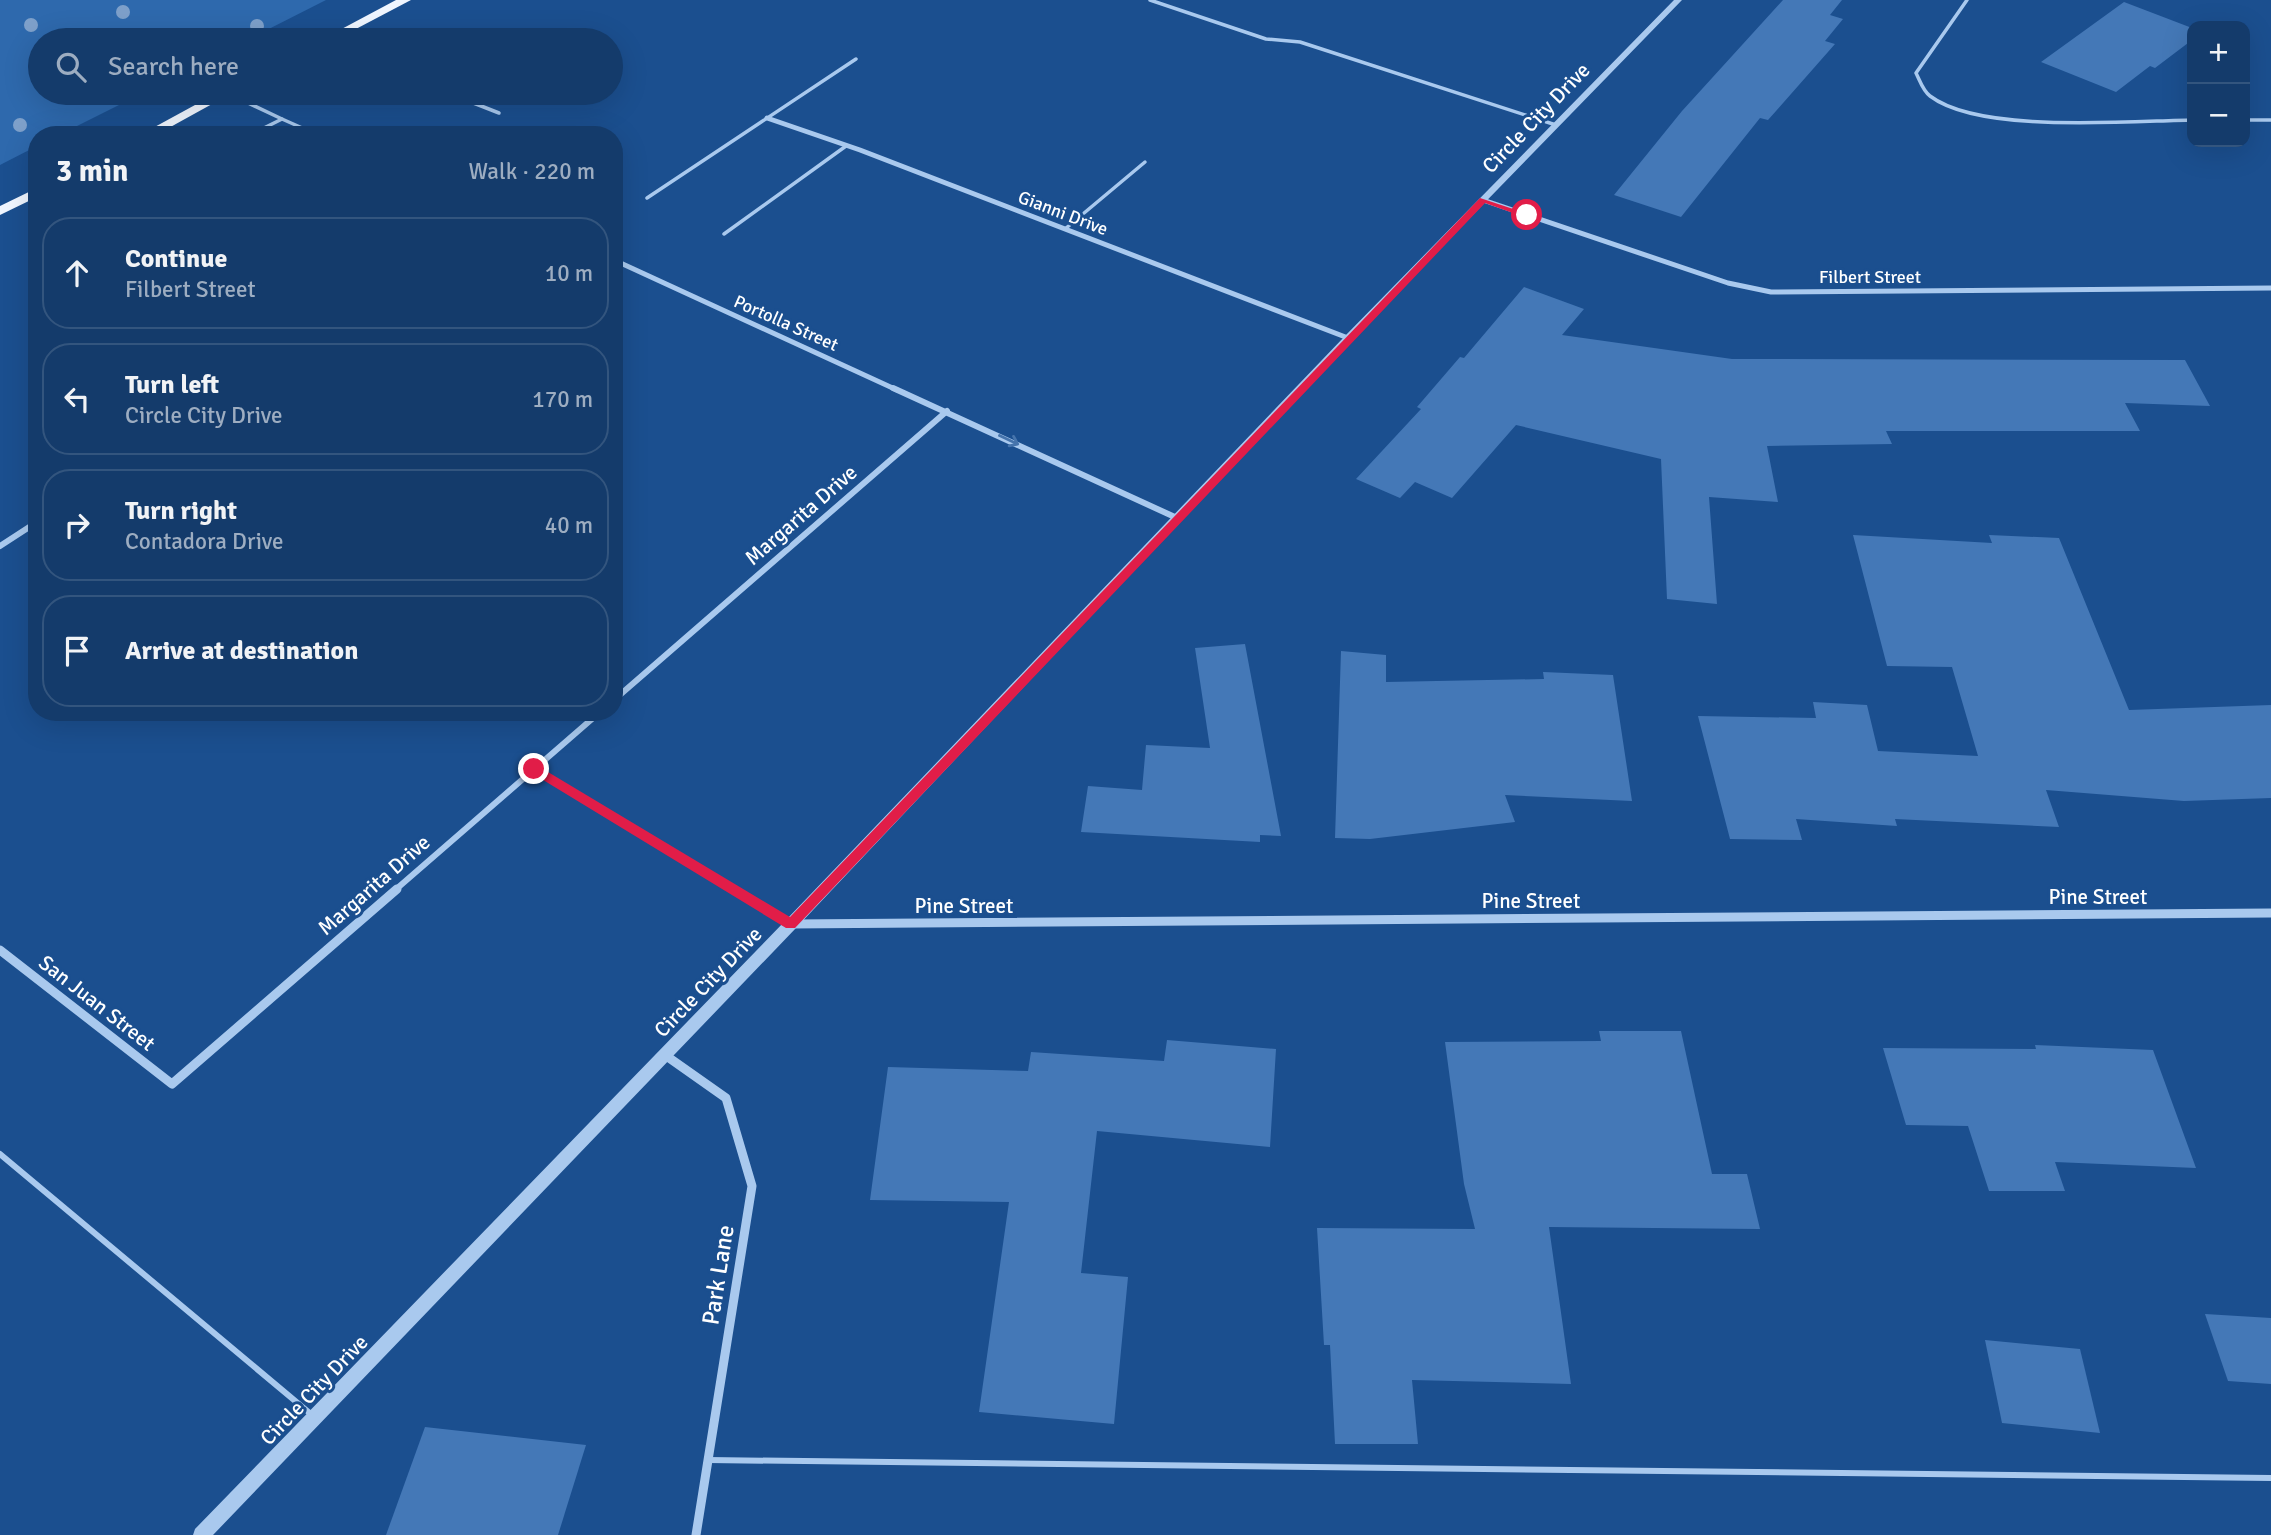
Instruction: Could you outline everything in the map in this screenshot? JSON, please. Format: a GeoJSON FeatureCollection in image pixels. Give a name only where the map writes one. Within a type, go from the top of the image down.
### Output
{"type":"FeatureCollection","features":[{"type":"Feature","properties":{"kind":"main road"},"geometry":{"type":"LineString","coordinates":[[350,28],[405,0]]}},
{"type":"Feature","properties":{"kind":"main road"},"geometry":{"type":"LineString","coordinates":[[163,126],[204,105]]}},
{"type":"Feature","properties":{"kind":"main road"},"geometry":{"type":"LineString","coordinates":[[0,211],[28,197]]}},
{"type":"Feature","properties":{"kind":"street","name":"Circle City Drive"},"geometry":{"type":"LineString","coordinates":[[201,1535],[791,924],[1348,338],[1678,0]]}},
{"type":"Feature","properties":{"kind":"street","name":"Gianni Drive"},"geometry":{"type":"LineString","coordinates":[[767,118],[1348,338]]}},
{"type":"Feature","properties":{"kind":"street","name":"Filbert Street"},"geometry":{"type":"LineString","coordinates":[[1483,200],[1728,283],[1771,292],[2271,288]]}},
{"type":"Feature","properties":{"kind":"street","name":"Portolla Street"},"geometry":{"type":"LineString","coordinates":[[623,264],[1177,518]]}},
{"type":"Feature","properties":{"kind":"street","name":"Margarita Drive"},"geometry":{"type":"LineString","coordinates":[[623,692],[947,411]]}},
{"type":"Feature","properties":{"kind":"street"},"geometry":{"type":"LineString","coordinates":[[0,546],[28,528]]}},
{"type":"Feature","properties":{"kind":"street","name":"Margarita Drive"},"geometry":{"type":"LineString","coordinates":[[172,1084],[590,721]]}},
{"type":"Feature","properties":{"kind":"street"},"geometry":{"type":"LineString","coordinates":[[534,769],[791,924]]}},
{"type":"Feature","properties":{"kind":"street","name":"Pine Street"},"geometry":{"type":"LineString","coordinates":[[791,924],[2271,913]]}},
{"type":"Feature","properties":{"kind":"street","name":"San Juan Street"},"geometry":{"type":"LineString","coordinates":[[0,950],[172,1084]]}},
{"type":"Feature","properties":{"kind":"street","name":"Park Lane"},"geometry":{"type":"LineString","coordinates":[[665,1055],[726,1098],[752,1186],[696,1535]]}},
{"type":"Feature","properties":{"kind":"lane"},"geometry":{"type":"LineString","coordinates":[[1150,0],[1266,38],[1300,42],[1556,125]]}},
{"type":"Feature","properties":{"kind":"lane"},"geometry":{"type":"LineString","coordinates":[[1967,0],[1916,73],[1927,96],[1960,112],[2002,120],[2187,120]]}},
{"type":"Feature","properties":{"kind":"lane"},"geometry":{"type":"LineString","coordinates":[[647,198],[856,59]]}},
{"type":"Feature","properties":{"kind":"lane"},"geometry":{"type":"LineString","coordinates":[[252,105],[298,126]]}},
{"type":"Feature","properties":{"kind":"lane"},"geometry":{"type":"LineString","coordinates":[[479,105],[499,113]]}},
{"type":"Feature","properties":{"kind":"lane"},"geometry":{"type":"LineString","coordinates":[[268,126],[282,119]]}},
{"type":"Feature","properties":{"kind":"lane"},"geometry":{"type":"LineString","coordinates":[[2250,120],[2271,120]]}},
{"type":"Feature","properties":{"kind":"lane"},"geometry":{"type":"LineString","coordinates":[[724,234],[846,146]]}},
{"type":"Feature","properties":{"kind":"lane"},"geometry":{"type":"LineString","coordinates":[[1065,229],[1145,162]]}},
{"type":"Feature","properties":{"kind":"lane"},"geometry":{"type":"LineString","coordinates":[[0,1154],[315,1417]]}},
{"type":"Feature","properties":{"kind":"lane"},"geometry":{"type":"LineString","coordinates":[[708,1460],[2271,1478]]}},
{"type":"Feature","properties":{"kind":"shaded area"},"geometry":{"type":"Polygon","coordinates":[[[0,0],[326,0],[271,28],[28,28],[28,105],[119,105],[77,126],[28,126],[28,151],[0,165],[0,0]]]}},
{"type":"Feature","properties":{"kind":"building"},"geometry":{"type":"Polygon","coordinates":[[[1783,0],[1842,0],[1830,15],[1843,19],[1825,41],[1835,44],[1768,120],[1760,118],[1681,217],[1614,195],[1682,111],[1783,0]]]}},
{"type":"Feature","properties":{"kind":"building"},"geometry":{"type":"Polygon","coordinates":[[[2124,2],[2187,26],[2187,44],[2155,68],[2150,66],[2116,92],[2041,62],[2124,2]]]}},
{"type":"Feature","properties":{"kind":"building"},"geometry":{"type":"Polygon","coordinates":[[[1524,287],[1584,309],[1562,335],[1732,359],[2185,360],[2210,406],[2125,403],[2140,431],[1886,431],[1892,444],[1767,446],[1778,502],[1709,497],[1717,604],[1667,599],[1661,459],[1516,425],[1452,498],[1415,482],[1400,498],[1356,479],[1421,409],[1417,407],[1460,357],[1464,358],[1524,287]]]}},
{"type":"Feature","properties":{"kind":"building"},"geometry":{"type":"Polygon","coordinates":[[[1853,535],[1992,543],[1989,535],[2059,538],[2129,710],[2271,705],[2271,798],[2184,801],[2046,790],[2059,827],[1895,819],[1897,826],[1796,819],[1802,840],[1730,839],[1698,716],[1816,718],[1813,702],[1867,705],[1878,751],[1978,756],[1952,667],[1887,666],[1853,535]]]}},
{"type":"Feature","properties":{"kind":"building"},"geometry":{"type":"Polygon","coordinates":[[[1245,644],[1281,836],[1260,835],[1260,842],[1081,832],[1088,786],[1142,790],[1146,745],[1210,748],[1195,648],[1245,644]]]}},
{"type":"Feature","properties":{"kind":"building"},"geometry":{"type":"Polygon","coordinates":[[[1341,651],[1386,655],[1386,682],[1544,679],[1543,672],[1613,675],[1632,801],[1505,795],[1515,822],[1370,839],[1335,838],[1341,651]]]}},
{"type":"Feature","properties":{"kind":"building"},"geometry":{"type":"Polygon","coordinates":[[[1599,1031],[1681,1031],[1712,1174],[1747,1174],[1760,1229],[1549,1227],[1571,1384],[1412,1380],[1418,1444],[1335,1444],[1330,1345],[1324,1345],[1317,1228],[1475,1229],[1464,1184],[1445,1042],[1601,1041],[1599,1031]]]}},
{"type":"Feature","properties":{"kind":"building"},"geometry":{"type":"Polygon","coordinates":[[[1167,1040],[1276,1049],[1270,1147],[1097,1131],[1081,1273],[1128,1277],[1114,1424],[979,1412],[1009,1202],[870,1200],[888,1067],[1028,1071],[1031,1052],[1164,1061],[1167,1040]]]}},
{"type":"Feature","properties":{"kind":"building"},"geometry":{"type":"Polygon","coordinates":[[[2035,1045],[2153,1050],[2196,1168],[2055,1162],[2065,1191],[1989,1191],[1968,1126],[1906,1125],[1883,1048],[2036,1049],[2035,1045]]]}},
{"type":"Feature","properties":{"kind":"building"},"geometry":{"type":"Polygon","coordinates":[[[2205,1314],[2271,1318],[2271,1384],[2228,1381],[2205,1314]]]}},
{"type":"Feature","properties":{"kind":"building"},"geometry":{"type":"Polygon","coordinates":[[[1985,1340],[2080,1349],[2100,1433],[2002,1423],[1985,1340]]]}},
{"type":"Feature","properties":{"kind":"building"},"geometry":{"type":"Polygon","coordinates":[[[425,1427],[586,1445],[558,1535],[386,1535],[425,1427]]]}},
{"type":"Feature","properties":{"kind":"route"},"geometry":{"type":"LineString","coordinates":[[534,769],[791,924],[1348,338],[1483,200],[1527,215]]}}]}
